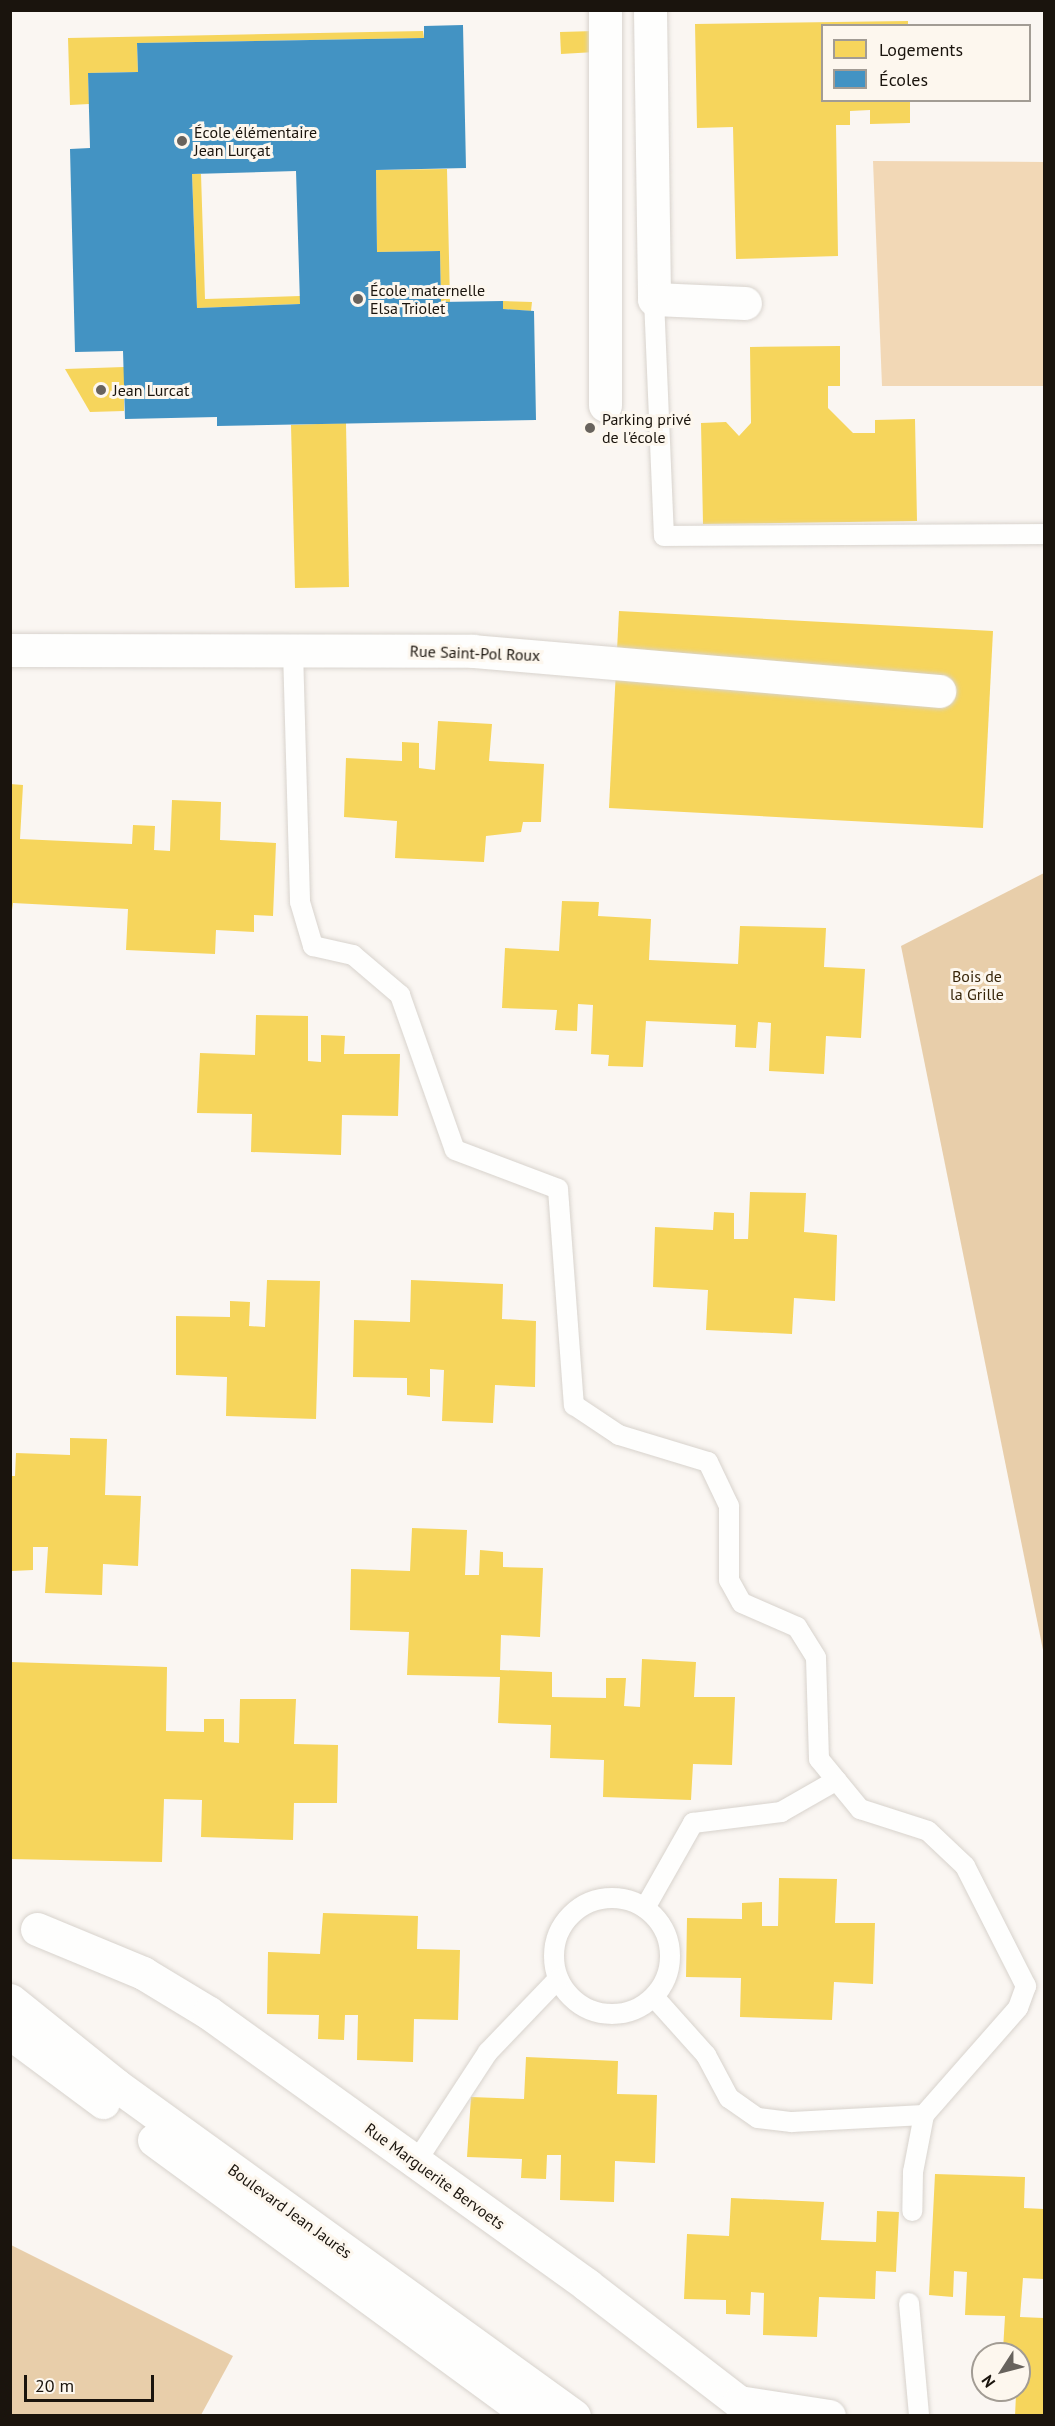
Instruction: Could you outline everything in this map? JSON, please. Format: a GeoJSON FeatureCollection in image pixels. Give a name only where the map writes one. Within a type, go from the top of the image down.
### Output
{"type":"FeatureCollection","features":[{"type":"Feature","properties":{"kind":"street"},"geometry":{"type":"LineString","coordinates":[[605,10],[605,405]]}},
{"type":"Feature","properties":{"kind":"street"},"geometry":{"type":"LineString","coordinates":[[650,10],[654,299],[745,303]]}},
{"type":"Feature","properties":{"kind":"street","name":"Rue Saint-Pol Roux"},"geometry":{"type":"LineString","coordinates":[[10,650],[473,651],[939,691]]}},
{"type":"Feature","properties":{"kind":"street","name":"Rue Marguerite Bervoets"},"geometry":{"type":"LineString","coordinates":[[37,1929],[143,1973],[208,2013],[587,2285],[739,2402],[830,2415]]}},
{"type":"Feature","properties":{"kind":"street","name":"Boulevard Jean Jaurès"},"geometry":{"type":"LineString","coordinates":[[10,2000],[116,2085],[574,2415]]}},
{"type":"Feature","properties":{"kind":"street","name":"Boulevard Jean Jaurès"},"geometry":{"type":"LineString","coordinates":[[10,2033],[531,2415]]}},
{"type":"Feature","properties":{"kind":"lane"},"geometry":{"type":"LineString","coordinates":[[654,299],[664,536],[1044,534]]}},
{"type":"Feature","properties":{"kind":"lane"},"geometry":{"type":"LineString","coordinates":[[293,650],[300,902],[313,946],[352,956],[400,995],[455,1150],[558,1189],[574,1405],[619,1435],[708,1462],[729,1506],[729,1580],[742,1603],[797,1627],[816,1658],[819,1759],[860,1809],[928,1831],[965,1866],[1026,1986],[1018,2008],[924,2115],[913,2172],[912,2211]]}},
{"type":"Feature","properties":{"kind":"lane"},"geometry":{"type":"LineString","coordinates":[[645,1908],[693,1823],[781,1812],[837,1780]]}},
{"type":"Feature","properties":{"kind":"lane"},"geometry":{"type":"LineString","coordinates":[[611,1897],[634,1901],[645,1908],[666,1933],[671,1955],[667,1978],[654,1997],[635,2010],[613,2015],[580,2004],[558,1979],[553,1956],[557,1934],[570,1915],[589,1902],[611,1897]]}},
{"type":"Feature","properties":{"kind":"lane"},"geometry":{"type":"LineString","coordinates":[[416,2162],[488,2052],[558,1979]]}},
{"type":"Feature","properties":{"kind":"lane"},"geometry":{"type":"LineString","coordinates":[[654,1997],[706,2055],[729,2098],[758,2118],[792,2122],[924,2115]]}},
{"type":"Feature","properties":{"kind":"lane"},"geometry":{"type":"LineString","coordinates":[[909,2304],[920,2415]]}},
{"type":"Feature","properties":{"kind":"shaded area"},"geometry":{"type":"Polygon","coordinates":[[[873,161],[1044,162],[1044,386],[882,386],[873,161]]]}},
{"type":"Feature","properties":{"kind":"green space","name":"Bois de la Grille"},"geometry":{"type":"Polygon","coordinates":[[[1044,873],[1044,1655],[901,946],[1044,873]]]}},
{"type":"Feature","properties":{"kind":"green space"},"geometry":{"type":"Polygon","coordinates":[[[11,2245],[233,2356],[201,2415],[11,2415],[11,2245]]]}},
{"type":"Feature","properties":{"kind":"building: Logements"},"geometry":{"type":"Polygon","coordinates":[[[908,21],[908,24],[821,24],[821,102],[910,102],[910,123],[870,124],[870,110],[850,111],[850,125],[836,125],[838,256],[736,259],[733,127],[697,128],[695,24],[908,21]]]}},
{"type":"Feature","properties":{"kind":"building: Logements"},"geometry":{"type":"Polygon","coordinates":[[[423,31],[424,38],[137,43],[138,72],[88,73],[89,104],[70,105],[68,38],[423,31]]]}},
{"type":"Feature","properties":{"kind":"building: Logements"},"geometry":{"type":"Polygon","coordinates":[[[595,31],[595,52],[561,54],[560,32],[595,31]]]}},
{"type":"Feature","properties":{"kind":"building: Logements"},"geometry":{"type":"Polygon","coordinates":[[[447,169],[450,302],[441,302],[440,251],[377,252],[376,170],[447,169]]]}},
{"type":"Feature","properties":{"kind":"building: Logements"},"geometry":{"type":"Polygon","coordinates":[[[192,174],[201,174],[205,299],[300,296],[300,304],[197,308],[192,174]]]}},
{"type":"Feature","properties":{"kind":"building: Logements"},"geometry":{"type":"Polygon","coordinates":[[[503,301],[532,302],[531,311],[503,309],[503,301]]]}},
{"type":"Feature","properties":{"kind":"building: Logements"},"geometry":{"type":"Polygon","coordinates":[[[840,346],[840,386],[828,386],[828,408],[853,433],[875,433],[875,420],[915,419],[917,521],[703,524],[701,423],[726,422],[739,436],[751,423],[750,347],[840,346]]]}},
{"type":"Feature","properties":{"kind":"building: Logements","name":"Jean Lurcat"},"geometry":{"type":"Polygon","coordinates":[[[124,367],[124,411],[90,412],[65,369],[124,367]]]}},
{"type":"Feature","properties":{"kind":"building: Logements"},"geometry":{"type":"Polygon","coordinates":[[[346,423],[349,587],[295,588],[291,425],[346,423]]]}},
{"type":"Feature","properties":{"kind":"building: Logements"},"geometry":{"type":"Polygon","coordinates":[[[619,611],[993,631],[983,828],[609,808],[619,611]]]}},
{"type":"Feature","properties":{"kind":"building: Logements"},"geometry":{"type":"Polygon","coordinates":[[[438,721],[492,724],[489,761],[544,764],[541,822],[523,822],[521,832],[486,836],[484,862],[395,858],[397,821],[344,817],[346,758],[402,761],[402,742],[419,743],[419,768],[435,770],[438,721]]]}},
{"type":"Feature","properties":{"kind":"building: Logements"},"geometry":{"type":"Polygon","coordinates":[[[10,784],[23,785],[20,839],[132,844],[133,825],[155,826],[154,850],[170,851],[172,800],[221,802],[220,840],[276,843],[273,916],[254,915],[254,932],[216,930],[215,954],[126,950],[128,909],[13,903],[10,924],[10,784]]]}},
{"type":"Feature","properties":{"kind":"building: Logements"},"geometry":{"type":"Polygon","coordinates":[[[562,901],[599,902],[598,916],[651,919],[649,960],[738,964],[740,926],[826,928],[824,967],[865,969],[861,1038],[826,1036],[824,1074],[769,1071],[771,1023],[758,1022],[756,1048],[735,1047],[736,1025],[646,1021],[643,1067],[608,1066],[609,1055],[591,1054],[593,1005],[578,1004],[577,1031],[555,1030],[557,1010],[502,1008],[505,948],[559,951],[562,901]]]}},
{"type":"Feature","properties":{"kind":"building: Logements"},"geometry":{"type":"Polygon","coordinates":[[[256,1015],[308,1016],[308,1061],[321,1062],[321,1035],[345,1036],[344,1054],[400,1054],[398,1116],[342,1115],[341,1155],[251,1152],[252,1114],[197,1113],[200,1053],[255,1055],[256,1015]]]}},
{"type":"Feature","properties":{"kind":"building: Logements"},"geometry":{"type":"Polygon","coordinates":[[[750,1192],[806,1193],[804,1232],[837,1235],[835,1301],[794,1298],[792,1334],[706,1330],[708,1290],[653,1287],[655,1227],[713,1230],[714,1212],[734,1213],[734,1239],[748,1239],[750,1192]]]}},
{"type":"Feature","properties":{"kind":"building: Logements"},"geometry":{"type":"Polygon","coordinates":[[[267,1280],[320,1281],[316,1419],[226,1416],[227,1377],[176,1375],[176,1316],[230,1317],[230,1301],[250,1302],[249,1326],[265,1327],[267,1280]]]}},
{"type":"Feature","properties":{"kind":"building: Logements"},"geometry":{"type":"Polygon","coordinates":[[[411,1280],[503,1284],[502,1319],[536,1321],[535,1387],[495,1385],[493,1423],[442,1421],[444,1370],[430,1369],[430,1397],[407,1395],[407,1378],[353,1377],[354,1320],[410,1322],[411,1280]]]}},
{"type":"Feature","properties":{"kind":"building: Logements"},"geometry":{"type":"Polygon","coordinates":[[[70,1438],[107,1439],[105,1495],[141,1496],[138,1566],[103,1564],[102,1595],[45,1593],[48,1547],[33,1547],[33,1570],[12,1571],[10,1476],[15,1476],[16,1453],[70,1455],[70,1438]]]}},
{"type":"Feature","properties":{"kind":"building: Logements"},"geometry":{"type":"Polygon","coordinates":[[[412,1528],[467,1530],[465,1575],[479,1575],[480,1550],[503,1552],[503,1567],[543,1568],[540,1637],[501,1635],[500,1670],[552,1672],[552,1697],[606,1698],[606,1678],[626,1678],[624,1706],[640,1707],[642,1659],[696,1662],[694,1697],[735,1697],[732,1765],[693,1764],[691,1800],[603,1797],[604,1760],[550,1758],[551,1725],[498,1723],[500,1677],[407,1675],[409,1632],[350,1630],[351,1569],[410,1571],[412,1528]]]}},
{"type":"Feature","properties":{"kind":"building: Logements"},"geometry":{"type":"Polygon","coordinates":[[[10,1662],[167,1667],[166,1731],[204,1732],[204,1719],[224,1719],[224,1742],[239,1743],[240,1699],[296,1699],[294,1744],[338,1745],[337,1803],[294,1803],[293,1840],[201,1837],[202,1800],[164,1799],[162,1862],[10,1859],[10,1662]]]}},
{"type":"Feature","properties":{"kind":"building: Logements"},"geometry":{"type":"Polygon","coordinates":[[[779,1878],[837,1879],[835,1923],[875,1923],[873,1984],[834,1982],[832,2020],[740,2017],[741,1978],[686,1977],[687,1918],[742,1919],[742,1903],[762,1902],[762,1926],[778,1926],[779,1878]]]}},
{"type":"Feature","properties":{"kind":"building: Logements"},"geometry":{"type":"Polygon","coordinates":[[[323,1913],[418,1916],[417,1949],[460,1950],[458,2020],[414,2019],[413,2062],[357,2060],[358,2015],[345,2015],[344,2040],[318,2039],[319,2015],[267,2014],[268,1952],[320,1954],[323,1913]]]}},
{"type":"Feature","properties":{"kind":"building: Logements"},"geometry":{"type":"Polygon","coordinates":[[[526,2057],[618,2061],[617,2094],[657,2095],[655,2163],[615,2161],[614,2202],[560,2200],[561,2155],[547,2155],[546,2179],[521,2178],[522,2159],[467,2157],[471,2097],[524,2099],[526,2057]]]}},
{"type":"Feature","properties":{"kind":"building: Logements"},"geometry":{"type":"Polygon","coordinates":[[[935,2174],[1025,2177],[1024,2208],[1044,2209],[1044,2279],[1023,2278],[1020,2317],[1044,2318],[1044,2416],[1015,2416],[1016,2402],[1031,2402],[1031,2342],[1003,2342],[1005,2316],[965,2315],[967,2272],[954,2271],[953,2297],[929,2295],[935,2174]]]}},
{"type":"Feature","properties":{"kind":"building: Logements"},"geometry":{"type":"Polygon","coordinates":[[[731,2198],[824,2202],[821,2240],[876,2242],[877,2211],[899,2212],[896,2272],[876,2271],[875,2299],[819,2297],[817,2337],[763,2335],[764,2293],[751,2292],[750,2315],[726,2314],[726,2300],[684,2299],[687,2234],[729,2236],[731,2198]]]}},
{"type":"Feature","properties":{"kind":"building: Écoles"},"geometry":{"type":"Polygon","coordinates":[[[463,25],[466,168],[376,170],[377,252],[440,251],[441,302],[503,301],[503,309],[534,311],[536,420],[217,426],[217,417],[125,419],[123,351],[75,352],[70,149],[90,148],[88,73],[138,72],[137,43],[424,38],[424,26],[463,25]],[[296,171],[192,174],[197,308],[300,304],[296,171]]]}},
{"type":"Feature","properties":{"kind":"place","name":"École élémentaire Jean Lurçat"},"geometry":{"type":"Point","coordinates":[182,141]}},
{"type":"Feature","properties":{"kind":"place","name":"École maternelle Elsa Triolet"},"geometry":{"type":"Point","coordinates":[358,299]}},
{"type":"Feature","properties":{"kind":"place","name":"Jean Lurcat"},"geometry":{"type":"Point","coordinates":[101,390]}},
{"type":"Feature","properties":{"kind":"place","name":"Parking privé de l'école"},"geometry":{"type":"Point","coordinates":[590,428]}}]}
